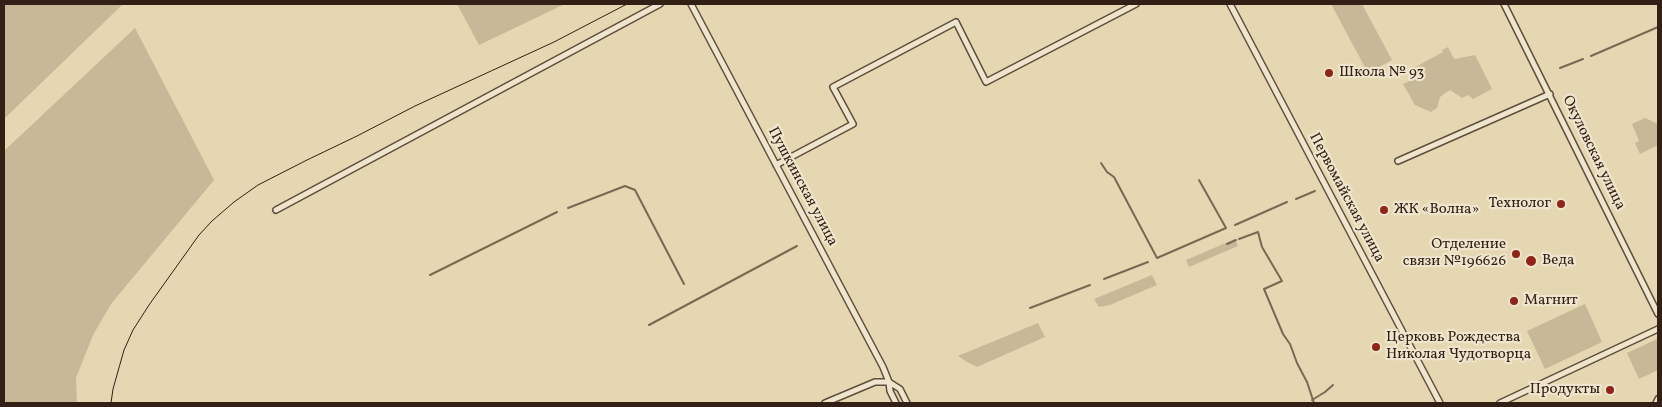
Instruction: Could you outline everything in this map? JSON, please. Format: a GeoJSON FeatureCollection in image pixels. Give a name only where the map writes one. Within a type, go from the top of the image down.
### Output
{"type":"FeatureCollection","features":[{"type":"Feature","properties":{"kind":"street"},"geometry":{"type":"LineString","coordinates":[[276,210],[660,4]]}},
{"type":"Feature","properties":{"kind":"street","name":"Пушкинская улица"},"geometry":{"type":"LineString","coordinates":[[690,4],[883,367],[889,382],[890,391],[896,403]]}},
{"type":"Feature","properties":{"kind":"street"},"geometry":{"type":"LineString","coordinates":[[776,165],[853,124],[833,87],[956,22],[986,82],[1136,4]]}},
{"type":"Feature","properties":{"kind":"street","name":"Первомайская улица"},"geometry":{"type":"LineString","coordinates":[[1230,4],[1440,403]]}},
{"type":"Feature","properties":{"kind":"street","name":"Окуловская улица"},"geometry":{"type":"LineString","coordinates":[[1504,4],[1658,314]]}},
{"type":"Feature","properties":{"kind":"street"},"geometry":{"type":"LineString","coordinates":[[1398,161],[1550,94]]}},
{"type":"Feature","properties":{"kind":"street"},"geometry":{"type":"LineString","coordinates":[[1500,403],[1658,329]]}},
{"type":"Feature","properties":{"kind":"street"},"geometry":{"type":"LineString","coordinates":[[825,403],[875,382],[889,382]]}},
{"type":"Feature","properties":{"kind":"street","name":"Пушкинская улица"},"geometry":{"type":"LineString","coordinates":[[889,382],[900,389],[907,403]]}},
{"type":"Feature","properties":{"kind":"street"},"geometry":{"type":"LineString","coordinates":[[1656,403],[1658,399]]}},
{"type":"Feature","properties":{"kind":"shaded area"},"geometry":{"type":"Polygon","coordinates":[[[4,4],[123,4],[4,119],[4,4]]]}},
{"type":"Feature","properties":{"kind":"shaded area"},"geometry":{"type":"Polygon","coordinates":[[[457,4],[565,4],[479,45],[457,4]]]}},
{"type":"Feature","properties":{"kind":"shaded area"},"geometry":{"type":"Polygon","coordinates":[[[1331,4],[1362,4],[1392,60],[1368,73],[1331,4]]]}},
{"type":"Feature","properties":{"kind":"shaded area"},"geometry":{"type":"Polygon","coordinates":[[[135,28],[214,180],[111,304],[93,335],[76,378],[77,403],[4,403],[4,151],[135,28]]]}},
{"type":"Feature","properties":{"kind":"shaded area"},"geometry":{"type":"Polygon","coordinates":[[[1448,47],[1454,59],[1475,55],[1492,89],[1473,99],[1468,95],[1462,98],[1450,90],[1440,97],[1437,108],[1431,112],[1415,105],[1403,84],[1414,79],[1410,70],[1443,52],[1442,50],[1448,47]]]}},
{"type":"Feature","properties":{"kind":"shaded area"},"geometry":{"type":"Polygon","coordinates":[[[1645,118],[1658,124],[1658,145],[1640,154],[1635,143],[1639,141],[1632,124],[1645,118]]]}},
{"type":"Feature","properties":{"kind":"shaded area"},"geometry":{"type":"Polygon","coordinates":[[[1235,239],[1238,246],[1189,267],[1186,260],[1235,239]]]}},
{"type":"Feature","properties":{"kind":"shaded area"},"geometry":{"type":"Polygon","coordinates":[[[1152,275],[1157,285],[1110,305],[1099,307],[1094,299],[1152,275]]]}},
{"type":"Feature","properties":{"kind":"shaded area"},"geometry":{"type":"Polygon","coordinates":[[[1585,304],[1602,342],[1545,369],[1527,331],[1585,304]]]}},
{"type":"Feature","properties":{"kind":"shaded area"},"geometry":{"type":"Polygon","coordinates":[[[1038,323],[1045,337],[977,367],[958,356],[1038,323]]]}},
{"type":"Feature","properties":{"kind":"shaded area"},"geometry":{"type":"Polygon","coordinates":[[[1657,339],[1658,370],[1639,379],[1627,353],[1657,339]]]}},
{"type":"Feature","properties":{"kind":"waterway"},"geometry":{"type":"LineString","coordinates":[[1591,56],[1658,27]]}},
{"type":"Feature","properties":{"kind":"waterway"},"geometry":{"type":"LineString","coordinates":[[1560,68],[1583,59]]}},
{"type":"Feature","properties":{"kind":"waterway"},"geometry":{"type":"LineString","coordinates":[[1101,163],[1107,172],[1114,177],[1157,258],[1226,228],[1199,180]]}},
{"type":"Feature","properties":{"kind":"waterway"},"geometry":{"type":"LineString","coordinates":[[568,208],[625,186],[635,190],[684,284]]}},
{"type":"Feature","properties":{"kind":"waterway"},"geometry":{"type":"LineString","coordinates":[[1296,199],[1315,191]]}},
{"type":"Feature","properties":{"kind":"waterway"},"geometry":{"type":"LineString","coordinates":[[1235,225],[1287,202]]}},
{"type":"Feature","properties":{"kind":"waterway"},"geometry":{"type":"LineString","coordinates":[[430,275],[557,212]]}},
{"type":"Feature","properties":{"kind":"waterway"},"geometry":{"type":"LineString","coordinates":[[1239,239],[1258,232],[1262,247],[1282,281],[1264,289],[1283,334],[1290,344],[1307,382],[1314,403]]}},
{"type":"Feature","properties":{"kind":"waterway"},"geometry":{"type":"LineString","coordinates":[[1227,244],[1236,240]]}},
{"type":"Feature","properties":{"kind":"waterway"},"geometry":{"type":"LineString","coordinates":[[649,325],[797,246]]}},
{"type":"Feature","properties":{"kind":"waterway"},"geometry":{"type":"LineString","coordinates":[[1104,279],[1148,262]]}},
{"type":"Feature","properties":{"kind":"waterway"},"geometry":{"type":"LineString","coordinates":[[1030,308],[1090,285]]}},
{"type":"Feature","properties":{"kind":"waterway"},"geometry":{"type":"LineString","coordinates":[[1312,400],[1333,385]]}},
{"type":"Feature","properties":{"kind":"tram line"},"geometry":{"type":"LineString","coordinates":[[111,403],[124,350],[133,330],[199,235],[234,202],[258,185],[307,160],[415,106],[554,42],[627,4]]}},
{"type":"Feature","properties":{"kind":"place","name":"Школа № 93"},"geometry":{"type":"Point","coordinates":[1329,73]}},
{"type":"Feature","properties":{"kind":"place","name":"Технолог"},"geometry":{"type":"Point","coordinates":[1561,204]}},
{"type":"Feature","properties":{"kind":"place","name":"ЖК «Волна»"},"geometry":{"type":"Point","coordinates":[1384,210]}},
{"type":"Feature","properties":{"kind":"place","name":"Отделение связи №196626"},"geometry":{"type":"Point","coordinates":[1516,254]}},
{"type":"Feature","properties":{"kind":"place","name":"Веда"},"geometry":{"type":"Point","coordinates":[1531,261]}},
{"type":"Feature","properties":{"kind":"place","name":"Магнит"},"geometry":{"type":"Point","coordinates":[1514,301]}},
{"type":"Feature","properties":{"kind":"place","name":"Церковь Рождества Николая Чудотворца"},"geometry":{"type":"Point","coordinates":[1376,347]}},
{"type":"Feature","properties":{"kind":"place","name":"Продукты"},"geometry":{"type":"Point","coordinates":[1610,390]}}]}
